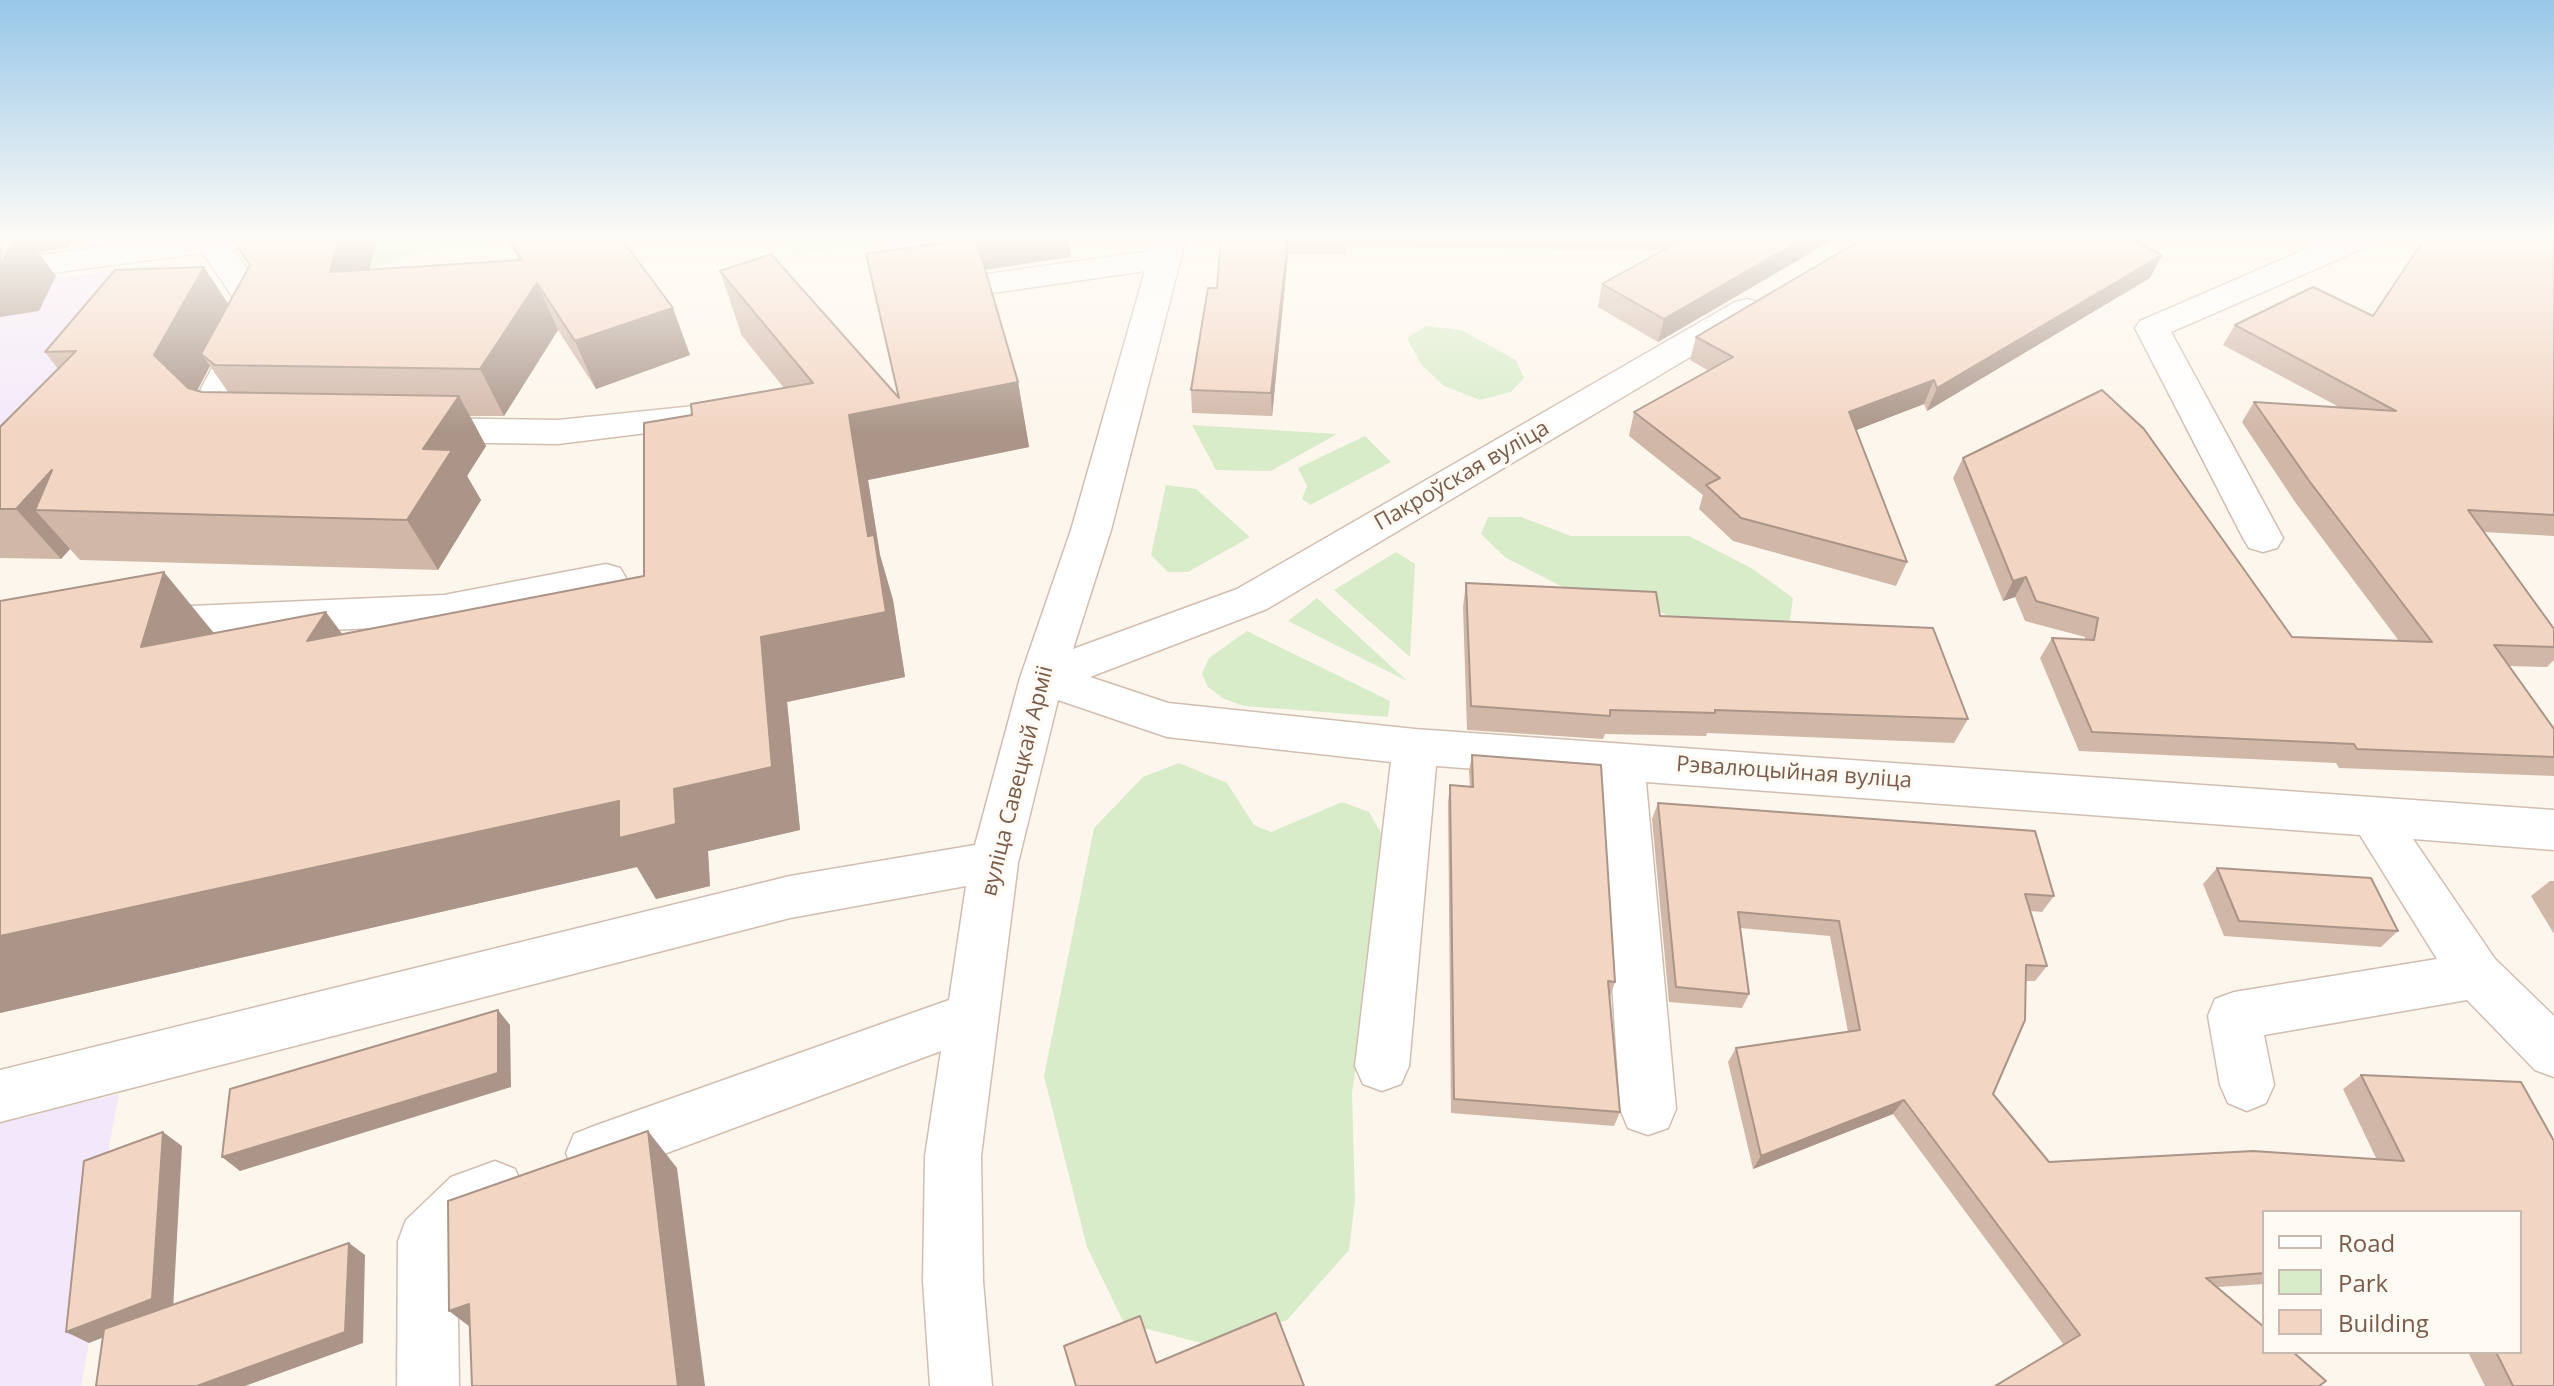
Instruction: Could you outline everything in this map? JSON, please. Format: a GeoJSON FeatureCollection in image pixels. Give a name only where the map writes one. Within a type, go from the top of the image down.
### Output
{"type":"FeatureCollection","features":[{"type":"Feature","properties":{"kind":"street"},"geometry":{"type":"LineString","coordinates":[[255,303],[259,311],[211,404],[237,427],[283,427]]}},
{"type":"Feature","properties":{"kind":"street","name":"вуліца Савецкай Арміі"},"geometry":{"type":"LineString","coordinates":[[961,1386],[953,1281],[953,1156],[994,863],[1042,678],[1091,530],[1152,303]]}},
{"type":"Feature","properties":{"kind":"street","name":"Пакроўская вуліца"},"geometry":{"type":"LineString","coordinates":[[1042,678],[1252,599],[1758,303]]}},
{"type":"Feature","properties":{"kind":"street"},"geometry":{"type":"LineString","coordinates":[[2211,303],[2152,328],[2263,538]]}},
{"type":"Feature","properties":{"kind":"street"},"geometry":{"type":"LineString","coordinates":[[390,429],[558,432],[750,411]]}},
{"type":"Feature","properties":{"kind":"street"},"geometry":{"type":"LineString","coordinates":[[110,624],[444,610],[606,578]]}},
{"type":"Feature","properties":{"kind":"street","name":"Рэвалюцыйная вуліца"},"geometry":{"type":"LineString","coordinates":[[1042,678],[1167,720],[1415,747],[2554,830]]}},
{"type":"Feature","properties":{"kind":"street"},"geometry":{"type":"LineString","coordinates":[[1382,1066],[1415,747]]}},
{"type":"Feature","properties":{"kind":"street"},"geometry":{"type":"LineString","coordinates":[[1621,760],[1648,1109]]}},
{"type":"Feature","properties":{"kind":"street"},"geometry":{"type":"LineString","coordinates":[[2373,815],[2418,890],[2477,975],[2554,1052]]}},
{"type":"Feature","properties":{"kind":"street"},"geometry":{"type":"LineString","coordinates":[[0,1096],[790,897],[936,869],[994,863]]}},
{"type":"Feature","properties":{"kind":"street"},"geometry":{"type":"LineString","coordinates":[[2247,1085],[2234,1016],[2477,975]]}},
{"type":"Feature","properties":{"kind":"street"},"geometry":{"type":"LineString","coordinates":[[428,1386],[427,1241],[471,1197],[971,1016]]}},
{"type":"Feature","properties":{"kind":"shaded area"},"geometry":{"type":"Polygon","coordinates":[[[0,303],[157,303],[149,320],[0,523],[0,303]]]}},
{"type":"Feature","properties":{"kind":"shaded area"},"geometry":{"type":"Polygon","coordinates":[[[119,1094],[104,1174],[89,1343],[81,1386],[0,1386],[0,1121],[119,1094]]]}},
{"type":"Feature","properties":{"kind":"green space"},"geometry":{"type":"Polygon","coordinates":[[[1426,326],[1461,330],[1516,360],[1524,378],[1511,392],[1480,400],[1444,386],[1421,364],[1407,338],[1426,326]]]}},
{"type":"Feature","properties":{"kind":"green space"},"geometry":{"type":"Polygon","coordinates":[[[1192,425],[1337,434],[1271,471],[1216,470],[1192,425]]]}},
{"type":"Feature","properties":{"kind":"green space"},"geometry":{"type":"Polygon","coordinates":[[[1365,436],[1391,462],[1310,505],[1302,499],[1307,486],[1298,468],[1365,436]]]}},
{"type":"Feature","properties":{"kind":"green space"},"geometry":{"type":"Polygon","coordinates":[[[1166,485],[1196,489],[1250,537],[1188,572],[1168,572],[1151,555],[1166,485]]]}},
{"type":"Feature","properties":{"kind":"green space"},"geometry":{"type":"Polygon","coordinates":[[[1488,517],[1521,517],[1571,536],[1689,536],[1753,569],[1793,598],[1790,620],[1763,630],[1681,624],[1635,596],[1569,590],[1506,558],[1481,534],[1488,517]]]}},
{"type":"Feature","properties":{"kind":"green space"},"geometry":{"type":"Polygon","coordinates":[[[1396,552],[1415,564],[1410,657],[1334,590],[1396,552]]]}},
{"type":"Feature","properties":{"kind":"green space"},"geometry":{"type":"Polygon","coordinates":[[[1317,598],[1407,681],[1288,621],[1317,598]]]}},
{"type":"Feature","properties":{"kind":"green space"},"geometry":{"type":"Polygon","coordinates":[[[1247,631],[1390,701],[1388,717],[1244,706],[1224,699],[1208,687],[1202,674],[1209,658],[1247,631]]]}},
{"type":"Feature","properties":{"kind":"green space"},"geometry":{"type":"Polygon","coordinates":[[[1179,763],[1227,783],[1254,825],[1271,832],[1342,802],[1369,812],[1392,852],[1352,1092],[1355,1200],[1349,1250],[1287,1320],[1213,1346],[1124,1323],[1087,1247],[1044,1076],[1094,828],[1143,777],[1179,763]]]}},
{"type":"Feature","properties":{"kind":"building"},"geometry":{"type":"Polygon","coordinates":[[[87,303],[184,303],[154,355],[188,388],[202,392],[459,396],[423,449],[452,450],[407,520],[35,510],[52,470],[16,509],[0,509],[0,427],[76,351],[45,352],[87,303]]]}},
{"type":"Feature","properties":{"kind":"building"},"geometry":{"type":"Polygon","coordinates":[[[229,303],[524,303],[480,369],[215,365],[201,354],[229,303]]]}},
{"type":"Feature","properties":{"kind":"building"},"geometry":{"type":"Polygon","coordinates":[[[550,303],[669,303],[673,308],[575,341],[550,303]]]}},
{"type":"Feature","properties":{"kind":"building"},"geometry":{"type":"Polygon","coordinates":[[[746,303],[814,303],[899,398],[877,303],[995,303],[1018,382],[849,415],[868,536],[874,535],[886,612],[761,637],[772,767],[674,789],[676,824],[619,838],[619,801],[0,936],[0,601],[164,572],[141,647],[326,612],[307,641],[644,576],[644,423],[692,415],[691,404],[813,383],[746,303]]]}},
{"type":"Feature","properties":{"kind":"building"},"geometry":{"type":"Polygon","coordinates":[[[1206,303],[1281,303],[1271,393],[1191,390],[1206,303]]]}},
{"type":"Feature","properties":{"kind":"building"},"geometry":{"type":"Polygon","coordinates":[[[1635,303],[1692,303],[1664,319],[1635,303]]]}},
{"type":"Feature","properties":{"kind":"building"},"geometry":{"type":"Polygon","coordinates":[[[1754,303],[2081,303],[1937,388],[1934,380],[1849,412],[1907,562],[1741,518],[1706,485],[1720,478],[1634,412],[1733,357],[1696,337],[1754,303]]]}},
{"type":"Feature","properties":{"kind":"building"},"geometry":{"type":"Polygon","coordinates":[[[2281,303],[2345,303],[2373,316],[2382,303],[2554,303],[2554,515],[2468,510],[2554,629],[2554,647],[2494,645],[2554,729],[2554,757],[2357,749],[2354,744],[2092,732],[2052,638],[2094,640],[2098,618],[2036,601],[2026,577],[2013,581],[1963,458],[2102,390],[2144,429],[2292,637],[2432,642],[2310,482],[2254,402],[2396,411],[2235,325],[2281,303]]]}},
{"type":"Feature","properties":{"kind":"building"},"geometry":{"type":"Polygon","coordinates":[[[1466,583],[1656,592],[1660,616],[1933,628],[1968,719],[1715,710],[1715,713],[1610,710],[1610,716],[1471,706],[1466,583]]]}},
{"type":"Feature","properties":{"kind":"building"},"geometry":{"type":"Polygon","coordinates":[[[1472,755],[1601,765],[1615,982],[1608,981],[1620,1112],[1454,1099],[1450,785],[1473,787],[1472,755]]]}},
{"type":"Feature","properties":{"kind":"building"},"geometry":{"type":"Polygon","coordinates":[[[1658,803],[2035,831],[2054,896],[2025,894],[2047,966],[2026,965],[2025,1020],[1993,1094],[2049,1162],[2253,1151],[2404,1161],[2361,1075],[2521,1082],[2554,1141],[2554,1386],[2513,1386],[2497,1354],[2522,1354],[2522,1210],[2262,1210],[2262,1273],[2206,1278],[2262,1325],[2262,1354],[2295,1354],[2326,1381],[2319,1386],[1995,1386],[2080,1335],[1904,1100],[1761,1156],[1736,1048],[1860,1030],[1839,921],[1738,912],[1749,994],[1676,987],[1658,803]]]}},
{"type":"Feature","properties":{"kind":"building"},"geometry":{"type":"Polygon","coordinates":[[[2217,868],[2371,878],[2398,931],[2239,921],[2217,868]]]}},
{"type":"Feature","properties":{"kind":"building"},"geometry":{"type":"Polygon","coordinates":[[[498,1010],[498,1073],[222,1157],[230,1089],[498,1010]]]}},
{"type":"Feature","properties":{"kind":"building"},"geometry":{"type":"Polygon","coordinates":[[[648,1131],[678,1386],[472,1386],[469,1304],[449,1311],[448,1201],[648,1131]]]}},
{"type":"Feature","properties":{"kind":"building"},"geometry":{"type":"Polygon","coordinates":[[[163,1132],[152,1299],[66,1332],[84,1161],[163,1132]]]}},
{"type":"Feature","properties":{"kind":"building"},"geometry":{"type":"Polygon","coordinates":[[[349,1243],[345,1332],[197,1386],[96,1386],[104,1329],[349,1243]]]}},
{"type":"Feature","properties":{"kind":"building"},"geometry":{"type":"Polygon","coordinates":[[[1276,1313],[1304,1386],[1076,1386],[1064,1346],[1140,1316],[1156,1363],[1276,1313]]]}}]}
